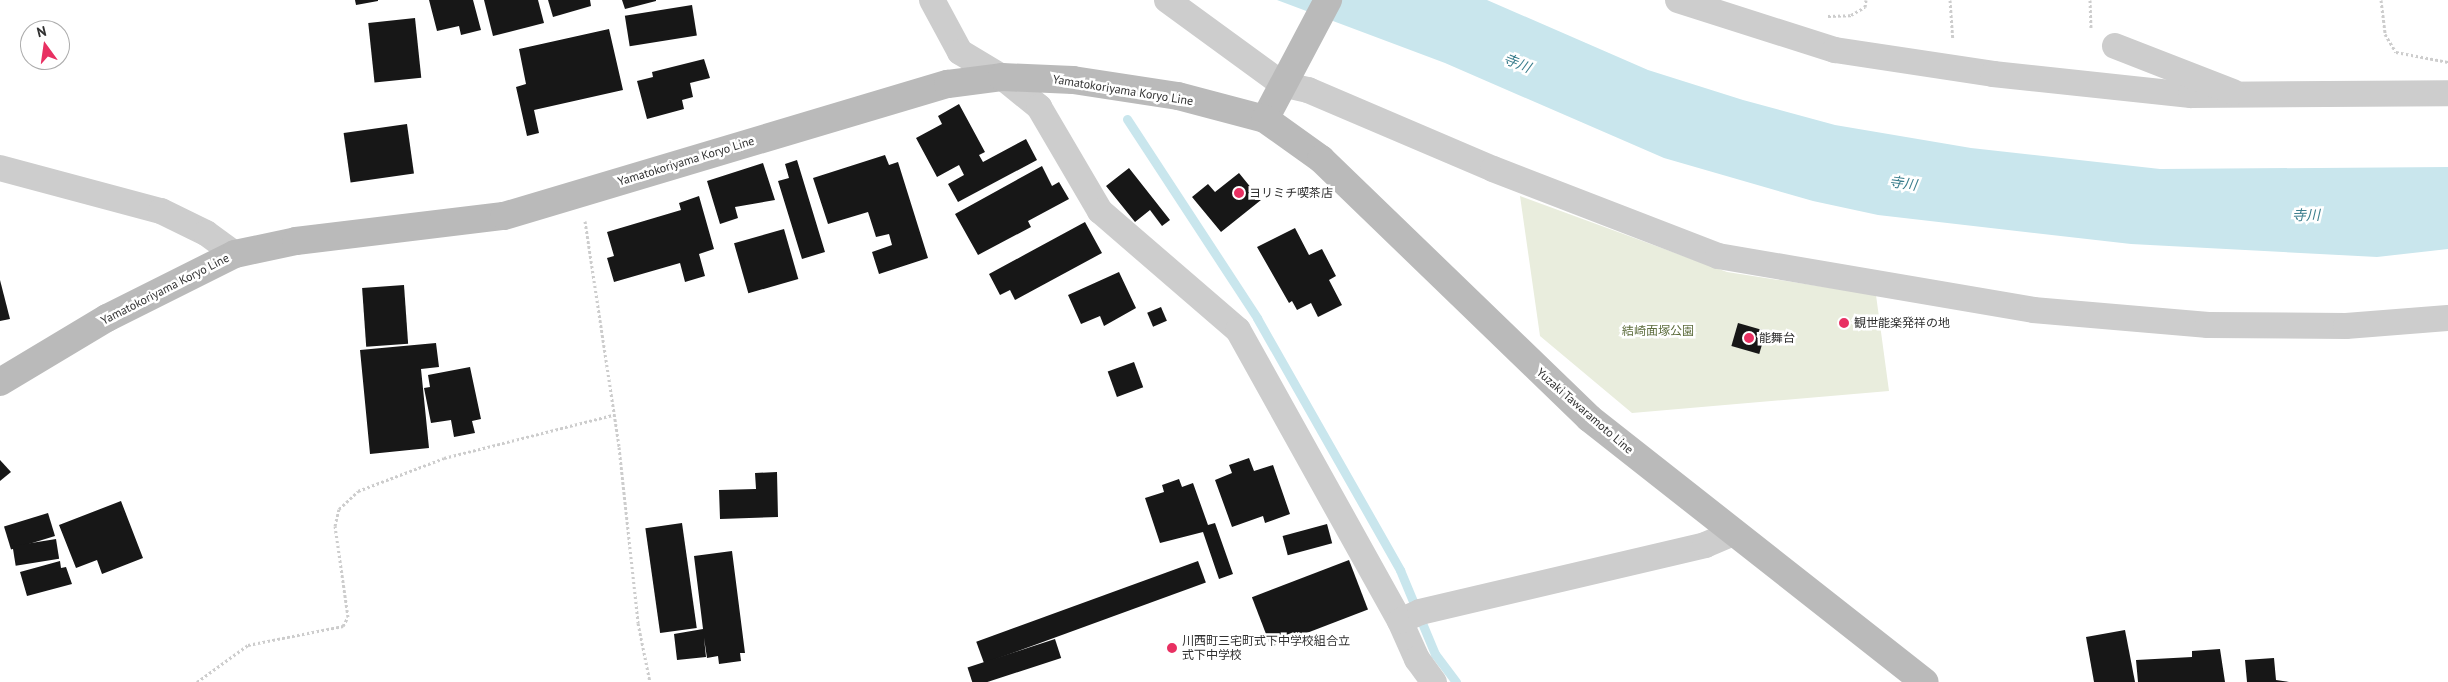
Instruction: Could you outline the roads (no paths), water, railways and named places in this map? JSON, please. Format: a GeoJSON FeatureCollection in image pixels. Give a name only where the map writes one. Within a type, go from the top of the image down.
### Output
{"type":"FeatureCollection","features":[{"type":"Feature","properties":{"kind":"main road"},"geometry":{"type":"LineString","coordinates":[[1265,119],[1328,0]]}},
{"type":"Feature","properties":{"kind":"main road","name":"Yamatokoriyama Koryo Line"},"geometry":{"type":"LineString","coordinates":[[0,382],[107,318],[235,254],[296,241],[504,216],[835,116],[948,84],[1002,77],[1073,80],[1178,96],[1265,119]]}},
{"type":"Feature","properties":{"kind":"main road","name":"Yuzaki Tawaramoto Line"},"geometry":{"type":"LineString","coordinates":[[1265,119],[1321,159],[1589,418],[1925,682]]}},
{"type":"Feature","properties":{"kind":"street"},"geometry":{"type":"LineString","coordinates":[[932,0],[960,52],[1002,77],[1039,107],[1100,211],[1238,330],[1400,621],[1417,658],[1434,682]]}},
{"type":"Feature","properties":{"kind":"street"},"geometry":{"type":"LineString","coordinates":[[1167,0],[1282,84],[1308,90],[1493,170],[1718,256],[2033,310],[2208,325],[2346,326],[2448,318]]}},
{"type":"Feature","properties":{"kind":"street"},"geometry":{"type":"LineString","coordinates":[[1678,0],[1834,50],[1951,68],[2191,95],[2448,93]]}},
{"type":"Feature","properties":{"kind":"street"},"geometry":{"type":"LineString","coordinates":[[2115,46],[2204,78],[2240,96]]}},
{"type":"Feature","properties":{"kind":"street"},"geometry":{"type":"LineString","coordinates":[[0,168],[160,211],[206,234],[235,254]]}},
{"type":"Feature","properties":{"kind":"street"},"geometry":{"type":"LineString","coordinates":[[1400,621],[1420,612],[1704,545],[1733,532]]}},
{"type":"Feature","properties":{"kind":"water","name":"寺川"},"geometry":{"type":"Polygon","coordinates":[[[1277,0],[1487,0],[1648,70],[1743,100],[1835,125],[1971,148],[2160,169],[2448,167],[2448,249],[2377,257],[2131,244],[1878,215],[1813,201],[1664,158],[1445,63],[1277,0]]]}},
{"type":"Feature","properties":{"kind":"waterway"},"geometry":{"type":"LineString","coordinates":[[1127,119],[1257,318],[1400,570],[1435,654],[1456,682]]}},
{"type":"Feature","properties":{"kind":"place","name":"ヨリミチ喫茶店"},"geometry":{"type":"Point","coordinates":[1239,193]}},
{"type":"Feature","properties":{"kind":"place","name":"観世能楽発祥の地"},"geometry":{"type":"Point","coordinates":[1844,323]}},
{"type":"Feature","properties":{"kind":"place","name":"能舞台"},"geometry":{"type":"Point","coordinates":[1749,338]}},
{"type":"Feature","properties":{"kind":"place","name":"川西町三宅町式下中学校組合立 式下中学校"},"geometry":{"type":"Point","coordinates":[1172,648]}},
{"type":"Feature","properties":{"kind":"park label","name":"結崎面塚公園"},"geometry":{"type":"Point","coordinates":[1658,331]}}]}
